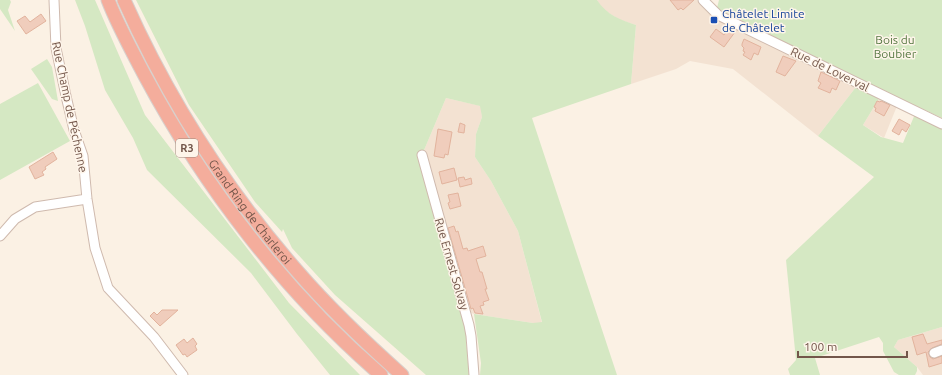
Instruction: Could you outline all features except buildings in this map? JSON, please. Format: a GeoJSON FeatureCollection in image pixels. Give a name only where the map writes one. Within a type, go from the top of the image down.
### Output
{"type":"FeatureCollection","features":[{"type":"Feature","properties":{"kind":"highway","name":"Grand Ring de Charleroi"},"geometry":{"type":"LineString","coordinates":[[108,0],[134,55],[160,103],[188,150],[221,197],[252,239],[288,282],[325,322],[381,375]]}},
{"type":"Feature","properties":{"kind":"highway","name":"Grand Ring de Charleroi"},"geometry":{"type":"LineString","coordinates":[[124,0],[147,50],[173,97],[200,142],[233,191],[299,273],[375,351],[402,375]]}},
{"type":"Feature","properties":{"kind":"street","name":"Rue Champ de Péchenne"},"geometry":{"type":"LineString","coordinates":[[54,0],[56,48],[74,130],[83,156],[87,199],[95,248],[108,288],[154,337],[183,375]]}},
{"type":"Feature","properties":{"kind":"street","name":"Rue de Loverval"},"geometry":{"type":"LineString","coordinates":[[703,0],[718,15],[942,124]]}},
{"type":"Feature","properties":{"kind":"street","name":"Rue Ernest Solvay"},"geometry":{"type":"LineString","coordinates":[[422,155],[469,325],[474,375]]}},
{"type":"Feature","properties":{"kind":"street"},"geometry":{"type":"LineString","coordinates":[[0,236],[15,220],[35,207],[87,199]]}},
{"type":"Feature","properties":{"kind":"shaded area"},"geometry":{"type":"Polygon","coordinates":[[[597,0],[697,0],[707,10],[856,87],[818,136],[733,69],[690,61],[676,69],[631,84],[636,25],[620,20],[602,9],[597,0]]]}},
{"type":"Feature","properties":{"kind":"shaded area"},"geometry":{"type":"Polygon","coordinates":[[[880,97],[897,106],[884,138],[863,125],[880,97]]]}},
{"type":"Feature","properties":{"kind":"shaded area"},"geometry":{"type":"Polygon","coordinates":[[[446,98],[481,106],[482,117],[476,134],[475,157],[491,181],[518,231],[542,323],[474,314],[465,310],[422,155],[446,98]]]}},
{"type":"Feature","properties":{"kind":"shaded area"},"geometry":{"type":"Polygon","coordinates":[[[942,327],[942,375],[923,375],[917,367],[894,347],[898,340],[942,327]]]}},
{"type":"Feature","properties":{"kind":"green space"},"geometry":{"type":"Polygon","coordinates":[[[0,0],[10,0],[11,2],[8,10],[15,31],[0,9],[0,0]]]}},
{"type":"Feature","properties":{"kind":"green space"},"geometry":{"type":"Polygon","coordinates":[[[75,0],[95,0],[145,115],[289,303],[360,375],[330,375],[251,273],[147,170],[133,138],[105,90],[85,26],[75,0]]]}},
{"type":"Feature","properties":{"kind":"green space"},"geometry":{"type":"Polygon","coordinates":[[[136,0],[597,0],[605,10],[614,16],[636,25],[631,84],[532,118],[617,375],[480,375],[481,363],[474,314],[533,323],[542,322],[518,231],[491,181],[475,157],[476,134],[482,117],[480,106],[446,98],[422,155],[469,325],[466,339],[469,375],[426,375],[335,295],[292,248],[283,229],[282,232],[255,202],[189,105],[136,0]]]}},
{"type":"Feature","properties":{"kind":"green space","name":"Bois du Boubier"},"geometry":{"type":"Polygon","coordinates":[[[719,0],[942,0],[942,118],[832,67],[717,8],[719,0]]]}},
{"type":"Feature","properties":{"kind":"green space"},"geometry":{"type":"Polygon","coordinates":[[[47,59],[52,67],[58,101],[52,99],[31,69],[47,59]]]}},
{"type":"Feature","properties":{"kind":"green space"},"geometry":{"type":"Polygon","coordinates":[[[38,83],[70,141],[0,180],[0,104],[38,83]]]}},
{"type":"Feature","properties":{"kind":"green space"},"geometry":{"type":"Polygon","coordinates":[[[856,87],[880,97],[863,125],[881,137],[903,143],[915,114],[942,128],[942,327],[898,340],[894,347],[917,367],[915,375],[899,375],[894,372],[883,351],[883,343],[879,337],[815,358],[820,375],[790,375],[788,369],[796,360],[786,260],[874,177],[818,136],[856,87]]]}},
{"type":"Feature","properties":{"kind":"place","name":"Châtelet Limite de Châtelet"},"geometry":{"type":"Point","coordinates":[714,20]}}]}
